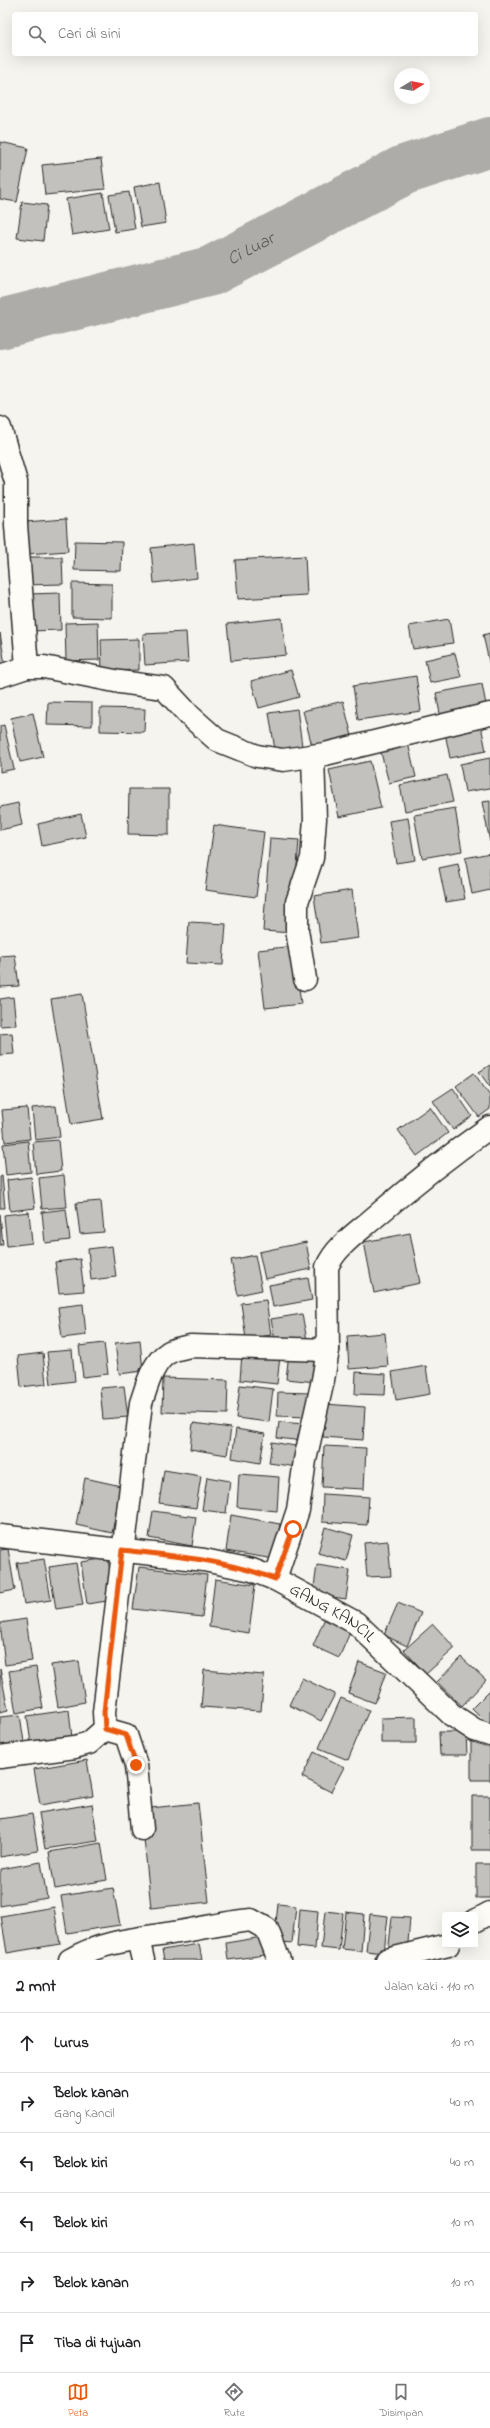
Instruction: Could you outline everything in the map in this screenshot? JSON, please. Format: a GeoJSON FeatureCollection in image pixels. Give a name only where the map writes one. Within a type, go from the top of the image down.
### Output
{"type":"FeatureCollection","features":[{"type":"Feature","properties":{"kind":"street"},"geometry":{"type":"LineString","coordinates":[[0,428],[16,482],[16,525],[26,667]]}},
{"type":"Feature","properties":{"kind":"street"},"geometry":{"type":"LineString","coordinates":[[0,676],[26,667],[44,667],[120,682],[164,688],[190,716],[218,740],[257,756],[283,760],[313,756],[490,714]]}},
{"type":"Feature","properties":{"kind":"street"},"geometry":{"type":"LineString","coordinates":[[305,979],[298,930],[297,902],[312,858],[315,819],[313,756]]}},
{"type":"Feature","properties":{"kind":"street"},"geometry":{"type":"LineString","coordinates":[[275,1579],[298,1510],[305,1460],[328,1350],[327,1267],[334,1254],[432,1168],[490,1127]]}},
{"type":"Feature","properties":{"kind":"street"},"geometry":{"type":"LineString","coordinates":[[105,1729],[104,1712],[122,1550],[141,1403],[150,1375],[160,1361],[169,1352],[190,1346],[328,1350]]}},
{"type":"Feature","properties":{"kind":"street","name":"GANG KANCIL"},"geometry":{"type":"LineString","coordinates":[[0,1536],[204,1560],[252,1570],[275,1579],[356,1623],[452,1715],[475,1730],[490,1735]]}},
{"type":"Feature","properties":{"kind":"street"},"geometry":{"type":"LineString","coordinates":[[0,1757],[75,1747],[89,1743],[105,1729]]}},
{"type":"Feature","properties":{"kind":"street"},"geometry":{"type":"LineString","coordinates":[[105,1729],[126,1735],[136,1765],[142,1830]]}},
{"type":"Feature","properties":{"kind":"street"},"geometry":{"type":"LineString","coordinates":[[478,1919],[490,1913]]}},
{"type":"Feature","properties":{"kind":"street"},"geometry":{"type":"LineString","coordinates":[[70,1960],[81,1953],[95,1948],[138,1939],[251,1920],[267,1929],[279,1960]]}},
{"type":"Feature","properties":{"kind":"street"},"geometry":{"type":"LineString","coordinates":[[138,1939],[143,1960]]}},
{"type":"Feature","properties":{"kind":"street"},"geometry":{"type":"LineString","coordinates":[[387,1960],[442,1946]]}},
{"type":"Feature","properties":{"kind":"building"},"geometry":{"type":"Polygon","coordinates":[[[0,142],[28,148],[17,202],[0,199],[0,142]]]}},
{"type":"Feature","properties":{"kind":"building"},"geometry":{"type":"Polygon","coordinates":[[[101,159],[105,189],[45,195],[42,165],[101,159]]]}},
{"type":"Feature","properties":{"kind":"building"},"geometry":{"type":"Polygon","coordinates":[[[160,182],[166,223],[141,227],[134,187],[160,182]]]}},
{"type":"Feature","properties":{"kind":"building"},"geometry":{"type":"Polygon","coordinates":[[[129,192],[135,229],[115,232],[109,195],[129,192]]]}},
{"type":"Feature","properties":{"kind":"building"},"geometry":{"type":"Polygon","coordinates":[[[103,193],[109,229],[72,235],[66,199],[103,193]]]}},
{"type":"Feature","properties":{"kind":"building"},"geometry":{"type":"Polygon","coordinates":[[[22,202],[47,205],[43,241],[17,238],[22,202]]]}},
{"type":"Feature","properties":{"kind":"building"},"geometry":{"type":"Polygon","coordinates":[[[66,519],[68,551],[27,554],[24,522],[66,519]]]}},
{"type":"Feature","properties":{"kind":"building"},"geometry":{"type":"Polygon","coordinates":[[[75,541],[122,542],[121,571],[74,570],[75,541]]]}},
{"type":"Feature","properties":{"kind":"building"},"geometry":{"type":"Polygon","coordinates":[[[194,543],[197,578],[154,583],[151,548],[194,543]]]}},
{"type":"Feature","properties":{"kind":"building"},"geometry":{"type":"Polygon","coordinates":[[[305,556],[307,595],[238,599],[235,560],[305,556]]]}},
{"type":"Feature","properties":{"kind":"building"},"geometry":{"type":"Polygon","coordinates":[[[25,557],[62,557],[63,584],[25,585],[25,557]]]}},
{"type":"Feature","properties":{"kind":"building"},"geometry":{"type":"Polygon","coordinates":[[[72,583],[112,584],[112,618],[72,617],[72,583]]]}},
{"type":"Feature","properties":{"kind":"building"},"geometry":{"type":"Polygon","coordinates":[[[60,593],[61,630],[30,631],[29,594],[60,593]]]}},
{"type":"Feature","properties":{"kind":"building"},"geometry":{"type":"Polygon","coordinates":[[[282,618],[286,655],[231,661],[227,624],[282,618]]]}},
{"type":"Feature","properties":{"kind":"building"},"geometry":{"type":"Polygon","coordinates":[[[449,619],[453,643],[413,649],[409,626],[449,619]]]}},
{"type":"Feature","properties":{"kind":"building"},"geometry":{"type":"Polygon","coordinates":[[[98,622],[99,660],[66,661],[65,623],[98,622]]]}},
{"type":"Feature","properties":{"kind":"building"},"geometry":{"type":"Polygon","coordinates":[[[186,632],[188,662],[145,665],[143,634],[186,632]]]}},
{"type":"Feature","properties":{"kind":"building"},"geometry":{"type":"Polygon","coordinates":[[[0,633],[5,665],[0,666],[0,633]]]}},
{"type":"Feature","properties":{"kind":"building"},"geometry":{"type":"Polygon","coordinates":[[[490,633],[490,666],[483,635],[490,633]]]}},
{"type":"Feature","properties":{"kind":"building"},"geometry":{"type":"Polygon","coordinates":[[[139,639],[139,670],[102,671],[101,640],[139,639]]]}},
{"type":"Feature","properties":{"kind":"building"},"geometry":{"type":"Polygon","coordinates":[[[455,653],[461,677],[430,683],[425,660],[455,653]]]}},
{"type":"Feature","properties":{"kind":"building"},"geometry":{"type":"Polygon","coordinates":[[[291,670],[299,697],[259,708],[251,681],[291,670]]]}},
{"type":"Feature","properties":{"kind":"building"},"geometry":{"type":"Polygon","coordinates":[[[416,676],[421,711],[358,720],[353,686],[416,676]]]}},
{"type":"Feature","properties":{"kind":"building"},"geometry":{"type":"Polygon","coordinates":[[[482,684],[487,710],[441,719],[436,693],[482,684]]]}},
{"type":"Feature","properties":{"kind":"building"},"geometry":{"type":"Polygon","coordinates":[[[343,701],[352,736],[312,746],[303,711],[343,701]]]}},
{"type":"Feature","properties":{"kind":"building"},"geometry":{"type":"Polygon","coordinates":[[[48,702],[92,703],[92,726],[47,725],[48,702]]]}},
{"type":"Feature","properties":{"kind":"building"},"geometry":{"type":"Polygon","coordinates":[[[100,708],[145,709],[144,732],[100,731],[100,708]]]}},
{"type":"Feature","properties":{"kind":"building"},"geometry":{"type":"Polygon","coordinates":[[[297,709],[302,746],[275,750],[269,713],[297,709]]]}},
{"type":"Feature","properties":{"kind":"building"},"geometry":{"type":"Polygon","coordinates":[[[33,713],[43,757],[20,762],[11,718],[33,713]]]}},
{"type":"Feature","properties":{"kind":"building"},"geometry":{"type":"Polygon","coordinates":[[[480,720],[486,751],[450,758],[444,728],[480,720]]]}},
{"type":"Feature","properties":{"kind":"building"},"geometry":{"type":"Polygon","coordinates":[[[4,725],[14,769],[0,772],[0,726],[4,725]]]}},
{"type":"Feature","properties":{"kind":"building"},"geometry":{"type":"Polygon","coordinates":[[[408,743],[416,777],[389,783],[380,749],[408,743]]]}},
{"type":"Feature","properties":{"kind":"building"},"geometry":{"type":"Polygon","coordinates":[[[490,758],[490,788],[465,792],[460,764],[490,758]]]}},
{"type":"Feature","properties":{"kind":"building"},"geometry":{"type":"Polygon","coordinates":[[[370,761],[381,808],[339,817],[329,770],[370,761]]]}},
{"type":"Feature","properties":{"kind":"building"},"geometry":{"type":"Polygon","coordinates":[[[447,775],[453,802],[405,811],[400,785],[447,775]]]}},
{"type":"Feature","properties":{"kind":"building"},"geometry":{"type":"Polygon","coordinates":[[[129,789],[169,789],[169,835],[128,834],[129,789]]]}},
{"type":"Feature","properties":{"kind":"building"},"geometry":{"type":"Polygon","coordinates":[[[490,801],[490,842],[482,802],[490,801]]]}},
{"type":"Feature","properties":{"kind":"building"},"geometry":{"type":"Polygon","coordinates":[[[18,803],[22,825],[0,830],[0,807],[18,803]]]}},
{"type":"Feature","properties":{"kind":"building"},"geometry":{"type":"Polygon","coordinates":[[[455,808],[462,851],[422,858],[414,815],[455,808]]]}},
{"type":"Feature","properties":{"kind":"building"},"geometry":{"type":"Polygon","coordinates":[[[81,814],[86,837],[42,846],[38,824],[81,814]]]}},
{"type":"Feature","properties":{"kind":"building"},"geometry":{"type":"Polygon","coordinates":[[[408,818],[415,860],[396,863],[389,821],[408,818]]]}},
{"type":"Feature","properties":{"kind":"building"},"geometry":{"type":"Polygon","coordinates":[[[214,825],[264,832],[256,897],[205,890],[214,825]]]}},
{"type":"Feature","properties":{"kind":"building"},"geometry":{"type":"Polygon","coordinates":[[[270,838],[299,840],[292,933],[263,931],[270,838]]]}},
{"type":"Feature","properties":{"kind":"building"},"geometry":{"type":"Polygon","coordinates":[[[490,853],[490,890],[472,894],[465,858],[490,853]]]}},
{"type":"Feature","properties":{"kind":"building"},"geometry":{"type":"Polygon","coordinates":[[[458,864],[465,899],[446,902],[439,868],[458,864]]]}},
{"type":"Feature","properties":{"kind":"building"},"geometry":{"type":"Polygon","coordinates":[[[352,890],[358,938],[321,943],[314,896],[352,890]]]}},
{"type":"Feature","properties":{"kind":"building"},"geometry":{"type":"Polygon","coordinates":[[[189,922],[226,924],[223,965],[186,963],[189,922]]]}},
{"type":"Feature","properties":{"kind":"building"},"geometry":{"type":"Polygon","coordinates":[[[294,946],[301,1004],[265,1008],[258,950],[294,946]]]}},
{"type":"Feature","properties":{"kind":"building"},"geometry":{"type":"Polygon","coordinates":[[[15,955],[19,986],[0,987],[0,956],[15,955]]]}},
{"type":"Feature","properties":{"kind":"building"},"geometry":{"type":"Polygon","coordinates":[[[82,994],[103,1119],[71,1124],[51,999],[82,994]]]}},
{"type":"Feature","properties":{"kind":"building"},"geometry":{"type":"Polygon","coordinates":[[[13,997],[16,1025],[0,1026],[0,999],[13,997]]]}},
{"type":"Feature","properties":{"kind":"building"},"geometry":{"type":"Polygon","coordinates":[[[12,1033],[14,1054],[0,1055],[0,1034],[12,1033]]]}},
{"type":"Feature","properties":{"kind":"building"},"geometry":{"type":"Polygon","coordinates":[[[490,1065],[490,1087],[479,1072],[490,1065]]]}},
{"type":"Feature","properties":{"kind":"building"},"geometry":{"type":"Polygon","coordinates":[[[474,1073],[490,1096],[490,1109],[479,1117],[456,1086],[474,1073]]]}},
{"type":"Feature","properties":{"kind":"building"},"geometry":{"type":"Polygon","coordinates":[[[453,1088],[472,1116],[453,1130],[433,1101],[453,1088]]]}},
{"type":"Feature","properties":{"kind":"building"},"geometry":{"type":"Polygon","coordinates":[[[56,1106],[60,1137],[35,1140],[32,1108],[56,1106]]]}},
{"type":"Feature","properties":{"kind":"building"},"geometry":{"type":"Polygon","coordinates":[[[430,1107],[448,1133],[417,1156],[398,1130],[430,1107]]]}},
{"type":"Feature","properties":{"kind":"building"},"geometry":{"type":"Polygon","coordinates":[[[27,1108],[30,1139],[5,1142],[2,1110],[27,1108]]]}},
{"type":"Feature","properties":{"kind":"building"},"geometry":{"type":"Polygon","coordinates":[[[58,1140],[61,1171],[36,1174],[33,1142],[58,1140]]]}},
{"type":"Feature","properties":{"kind":"building"},"geometry":{"type":"Polygon","coordinates":[[[28,1141],[31,1172],[6,1175],[3,1144],[28,1141]]]}},
{"type":"Feature","properties":{"kind":"building"},"geometry":{"type":"Polygon","coordinates":[[[64,1175],[67,1207],[42,1209],[39,1178],[64,1175]]]}},
{"type":"Feature","properties":{"kind":"building"},"geometry":{"type":"Polygon","coordinates":[[[2,1176],[5,1208],[0,1208],[0,1177],[2,1176]]]}},
{"type":"Feature","properties":{"kind":"building"},"geometry":{"type":"Polygon","coordinates":[[[31,1177],[35,1208],[10,1211],[7,1180],[31,1177]]]}},
{"type":"Feature","properties":{"kind":"building"},"geometry":{"type":"Polygon","coordinates":[[[101,1201],[104,1232],[80,1234],[76,1203],[101,1201]]]}},
{"type":"Feature","properties":{"kind":"building"},"geometry":{"type":"Polygon","coordinates":[[[66,1209],[70,1240],[45,1243],[42,1212],[66,1209]]]}},
{"type":"Feature","properties":{"kind":"building"},"geometry":{"type":"Polygon","coordinates":[[[29,1212],[32,1243],[7,1246],[4,1215],[29,1212]]]}},
{"type":"Feature","properties":{"kind":"building"},"geometry":{"type":"Polygon","coordinates":[[[0,1214],[3,1245],[0,1245],[0,1214]]]}},
{"type":"Feature","properties":{"kind":"building"},"geometry":{"type":"Polygon","coordinates":[[[410,1233],[420,1283],[374,1293],[364,1242],[410,1233]]]}},
{"type":"Feature","properties":{"kind":"building"},"geometry":{"type":"Polygon","coordinates":[[[306,1242],[311,1269],[265,1279],[259,1252],[306,1242]]]}},
{"type":"Feature","properties":{"kind":"building"},"geometry":{"type":"Polygon","coordinates":[[[112,1246],[116,1277],[91,1280],[88,1249],[112,1246]]]}},
{"type":"Feature","properties":{"kind":"building"},"geometry":{"type":"Polygon","coordinates":[[[255,1255],[262,1290],[238,1295],[231,1260],[255,1255]]]}},
{"type":"Feature","properties":{"kind":"building"},"geometry":{"type":"Polygon","coordinates":[[[80,1259],[84,1291],[59,1293],[55,1262],[80,1259]]]}},
{"type":"Feature","properties":{"kind":"building"},"geometry":{"type":"Polygon","coordinates":[[[308,1278],[312,1300],[273,1307],[269,1285],[308,1278]]]}},
{"type":"Feature","properties":{"kind":"building"},"geometry":{"type":"Polygon","coordinates":[[[266,1300],[271,1335],[246,1339],[241,1303],[266,1300]]]}},
{"type":"Feature","properties":{"kind":"building"},"geometry":{"type":"Polygon","coordinates":[[[83,1304],[86,1335],[62,1338],[58,1307],[83,1304]]]}},
{"type":"Feature","properties":{"kind":"building"},"geometry":{"type":"Polygon","coordinates":[[[302,1314],[307,1340],[276,1346],[271,1319],[302,1314]]]}},
{"type":"Feature","properties":{"kind":"building"},"geometry":{"type":"Polygon","coordinates":[[[385,1333],[388,1366],[349,1369],[347,1336],[385,1333]]]}},
{"type":"Feature","properties":{"kind":"building"},"geometry":{"type":"Polygon","coordinates":[[[140,1340],[143,1371],[119,1374],[115,1343],[140,1340]]]}},
{"type":"Feature","properties":{"kind":"building"},"geometry":{"type":"Polygon","coordinates":[[[104,1343],[108,1374],[83,1377],[79,1346],[104,1343]]]}},
{"type":"Feature","properties":{"kind":"building"},"geometry":{"type":"Polygon","coordinates":[[[72,1350],[75,1381],[51,1384],[47,1352],[72,1350]]]}},
{"type":"Feature","properties":{"kind":"building"},"geometry":{"type":"Polygon","coordinates":[[[43,1353],[46,1384],[21,1387],[18,1356],[43,1353]]]}},
{"type":"Feature","properties":{"kind":"building"},"geometry":{"type":"Polygon","coordinates":[[[242,1353],[280,1356],[277,1384],[240,1380],[242,1353]]]}},
{"type":"Feature","properties":{"kind":"building"},"geometry":{"type":"Polygon","coordinates":[[[289,1353],[319,1356],[316,1382],[286,1379],[289,1353]]]}},
{"type":"Feature","properties":{"kind":"building"},"geometry":{"type":"Polygon","coordinates":[[[426,1366],[430,1394],[396,1400],[392,1372],[426,1366]]]}},
{"type":"Feature","properties":{"kind":"building"},"geometry":{"type":"Polygon","coordinates":[[[356,1372],[386,1374],[385,1395],[355,1394],[356,1372]]]}},
{"type":"Feature","properties":{"kind":"building"},"geometry":{"type":"Polygon","coordinates":[[[163,1378],[228,1380],[227,1414],[162,1412],[163,1378]]]}},
{"type":"Feature","properties":{"kind":"building"},"geometry":{"type":"Polygon","coordinates":[[[240,1385],[273,1389],[269,1422],[236,1418],[240,1385]]]}},
{"type":"Feature","properties":{"kind":"building"},"geometry":{"type":"Polygon","coordinates":[[[124,1386],[128,1417],[103,1419],[100,1388],[124,1386]]]}},
{"type":"Feature","properties":{"kind":"building"},"geometry":{"type":"Polygon","coordinates":[[[278,1392],[310,1393],[309,1417],[277,1416],[278,1392]]]}},
{"type":"Feature","properties":{"kind":"building"},"geometry":{"type":"Polygon","coordinates":[[[325,1404],[365,1407],[363,1440],[323,1437],[325,1404]]]}},
{"type":"Feature","properties":{"kind":"building"},"geometry":{"type":"Polygon","coordinates":[[[279,1422],[305,1424],[303,1441],[277,1438],[279,1422]]]}},
{"type":"Feature","properties":{"kind":"building"},"geometry":{"type":"Polygon","coordinates":[[[193,1423],[231,1428],[227,1455],[190,1449],[193,1423]]]}},
{"type":"Feature","properties":{"kind":"building"},"geometry":{"type":"Polygon","coordinates":[[[236,1429],[265,1434],[260,1463],[232,1458],[236,1429]]]}},
{"type":"Feature","properties":{"kind":"building"},"geometry":{"type":"Polygon","coordinates":[[[272,1442],[301,1447],[297,1467],[269,1463],[272,1442]]]}},
{"type":"Feature","properties":{"kind":"building"},"geometry":{"type":"Polygon","coordinates":[[[324,1446],[366,1448],[364,1489],[322,1487],[324,1446]]]}},
{"type":"Feature","properties":{"kind":"building"},"geometry":{"type":"Polygon","coordinates":[[[164,1470],[201,1476],[196,1508],[159,1503],[164,1470]]]}},
{"type":"Feature","properties":{"kind":"building"},"geometry":{"type":"Polygon","coordinates":[[[239,1474],[279,1477],[277,1511],[237,1507],[239,1474]]]}},
{"type":"Feature","properties":{"kind":"building"},"geometry":{"type":"Polygon","coordinates":[[[207,1477],[230,1481],[226,1513],[202,1510],[207,1477]]]}},
{"type":"Feature","properties":{"kind":"building"},"geometry":{"type":"Polygon","coordinates":[[[85,1478],[121,1486],[112,1533],[76,1525],[85,1478]]]}},
{"type":"Feature","properties":{"kind":"building"},"geometry":{"type":"Polygon","coordinates":[[[323,1494],[369,1497],[367,1525],[322,1522],[323,1494]]]}},
{"type":"Feature","properties":{"kind":"building"},"geometry":{"type":"Polygon","coordinates":[[[153,1511],[196,1517],[192,1546],[149,1538],[153,1511]]]}},
{"type":"Feature","properties":{"kind":"building"},"geometry":{"type":"Polygon","coordinates":[[[231,1515],[280,1524],[274,1559],[226,1551],[231,1515]]]}},
{"type":"Feature","properties":{"kind":"building"},"geometry":{"type":"Polygon","coordinates":[[[325,1527],[353,1535],[346,1561],[318,1553],[325,1527]]]}},
{"type":"Feature","properties":{"kind":"building"},"geometry":{"type":"Polygon","coordinates":[[[388,1541],[391,1576],[367,1577],[364,1543],[388,1541]]]}},
{"type":"Feature","properties":{"kind":"building"},"geometry":{"type":"Polygon","coordinates":[[[8,1549],[15,1590],[0,1593],[0,1550],[8,1549]]]}},
{"type":"Feature","properties":{"kind":"building"},"geometry":{"type":"Polygon","coordinates":[[[108,1558],[114,1600],[87,1604],[81,1562],[108,1558]]]}},
{"type":"Feature","properties":{"kind":"building"},"geometry":{"type":"Polygon","coordinates":[[[44,1559],[51,1600],[24,1604],[17,1563],[44,1559]]]}},
{"type":"Feature","properties":{"kind":"building"},"geometry":{"type":"Polygon","coordinates":[[[76,1563],[83,1605],[56,1609],[49,1567],[76,1563]]]}},
{"type":"Feature","properties":{"kind":"building"},"geometry":{"type":"Polygon","coordinates":[[[317,1565],[350,1570],[346,1599],[313,1594],[317,1565]]]}},
{"type":"Feature","properties":{"kind":"building"},"geometry":{"type":"Polygon","coordinates":[[[139,1567],[207,1575],[202,1617],[133,1609],[139,1567]]]}},
{"type":"Feature","properties":{"kind":"building"},"geometry":{"type":"Polygon","coordinates":[[[215,1579],[255,1585],[249,1633],[209,1627],[215,1579]]]}},
{"type":"Feature","properties":{"kind":"building"},"geometry":{"type":"Polygon","coordinates":[[[398,1603],[421,1613],[407,1646],[384,1635],[398,1603]]]}},
{"type":"Feature","properties":{"kind":"building"},"geometry":{"type":"Polygon","coordinates":[[[325,1618],[351,1630],[339,1658],[313,1646],[325,1618]]]}},
{"type":"Feature","properties":{"kind":"building"},"geometry":{"type":"Polygon","coordinates":[[[26,1619],[32,1661],[5,1665],[0,1623],[26,1619]]]}},
{"type":"Feature","properties":{"kind":"building"},"geometry":{"type":"Polygon","coordinates":[[[433,1624],[455,1648],[426,1674],[404,1650],[433,1624]]]}},
{"type":"Feature","properties":{"kind":"building"},"geometry":{"type":"Polygon","coordinates":[[[461,1657],[486,1680],[462,1706],[437,1682],[461,1657]]]}},
{"type":"Feature","properties":{"kind":"building"},"geometry":{"type":"Polygon","coordinates":[[[79,1661],[85,1702],[58,1707],[51,1665],[79,1661]]]}},
{"type":"Feature","properties":{"kind":"building"},"geometry":{"type":"Polygon","coordinates":[[[359,1662],[386,1672],[375,1703],[348,1693],[359,1662]]]}},
{"type":"Feature","properties":{"kind":"building"},"geometry":{"type":"Polygon","coordinates":[[[36,1667],[43,1708],[16,1713],[9,1671],[36,1667]]]}},
{"type":"Feature","properties":{"kind":"building"},"geometry":{"type":"Polygon","coordinates":[[[0,1669],[8,1710],[0,1712],[0,1669]]]}},
{"type":"Feature","properties":{"kind":"building"},"geometry":{"type":"Polygon","coordinates":[[[204,1670],[264,1675],[261,1711],[201,1707],[204,1670]]]}},
{"type":"Feature","properties":{"kind":"building"},"geometry":{"type":"Polygon","coordinates":[[[302,1678],[335,1694],[321,1721],[289,1705],[302,1678]]]}},
{"type":"Feature","properties":{"kind":"building"},"geometry":{"type":"Polygon","coordinates":[[[490,1690],[490,1726],[472,1708],[490,1690]]]}},
{"type":"Feature","properties":{"kind":"building"},"geometry":{"type":"Polygon","coordinates":[[[341,1698],[369,1710],[348,1760],[319,1748],[341,1698]]]}},
{"type":"Feature","properties":{"kind":"building"},"geometry":{"type":"Polygon","coordinates":[[[69,1710],[72,1738],[31,1743],[27,1716],[69,1710]]]}},
{"type":"Feature","properties":{"kind":"building"},"geometry":{"type":"Polygon","coordinates":[[[20,1715],[24,1742],[0,1745],[0,1717],[20,1715]]]}},
{"type":"Feature","properties":{"kind":"building"},"geometry":{"type":"Polygon","coordinates":[[[416,1717],[416,1743],[381,1743],[381,1718],[416,1717]]]}},
{"type":"Feature","properties":{"kind":"building"},"geometry":{"type":"Polygon","coordinates":[[[439,1732],[466,1732],[467,1755],[440,1755],[439,1732]]]}},
{"type":"Feature","properties":{"kind":"building"},"geometry":{"type":"Polygon","coordinates":[[[471,1742],[490,1742],[490,1780],[471,1780],[471,1742]]]}},
{"type":"Feature","properties":{"kind":"building"},"geometry":{"type":"Polygon","coordinates":[[[314,1752],[344,1767],[331,1792],[302,1777],[314,1752]]]}},
{"type":"Feature","properties":{"kind":"building"},"geometry":{"type":"Polygon","coordinates":[[[87,1760],[93,1796],[40,1805],[34,1769],[87,1760]]]}},
{"type":"Feature","properties":{"kind":"building"},"geometry":{"type":"Polygon","coordinates":[[[472,1796],[490,1796],[490,1850],[472,1850],[472,1796]]]}},
{"type":"Feature","properties":{"kind":"building"},"geometry":{"type":"Polygon","coordinates":[[[198,1803],[209,1902],[151,1908],[141,1809],[198,1803]]]}},
{"type":"Feature","properties":{"kind":"building"},"geometry":{"type":"Polygon","coordinates":[[[92,1804],[98,1841],[45,1849],[39,1813],[92,1804]]]}},
{"type":"Feature","properties":{"kind":"building"},"geometry":{"type":"Polygon","coordinates":[[[32,1814],[38,1851],[0,1857],[0,1819],[32,1814]]]}},
{"type":"Feature","properties":{"kind":"building"},"geometry":{"type":"Polygon","coordinates":[[[101,1843],[107,1880],[55,1889],[49,1852],[101,1843]]]}},
{"type":"Feature","properties":{"kind":"building"},"geometry":{"type":"Polygon","coordinates":[[[41,1862],[47,1898],[0,1906],[0,1869],[41,1862]]]}},
{"type":"Feature","properties":{"kind":"building"},"geometry":{"type":"Polygon","coordinates":[[[476,1864],[490,1864],[490,1898],[476,1898],[476,1864]]]}},
{"type":"Feature","properties":{"kind":"building"},"geometry":{"type":"Polygon","coordinates":[[[113,1888],[120,1925],[67,1933],[61,1896],[113,1888]]]}},
{"type":"Feature","properties":{"kind":"building"},"geometry":{"type":"Polygon","coordinates":[[[278,1904],[296,1906],[292,1943],[274,1941],[278,1904]]]}},
{"type":"Feature","properties":{"kind":"building"},"geometry":{"type":"Polygon","coordinates":[[[54,1907],[60,1944],[7,1953],[1,1916],[54,1907]]]}},
{"type":"Feature","properties":{"kind":"building"},"geometry":{"type":"Polygon","coordinates":[[[300,1909],[318,1911],[315,1949],[297,1947],[300,1909]]]}},
{"type":"Feature","properties":{"kind":"building"},"geometry":{"type":"Polygon","coordinates":[[[325,1911],[343,1913],[339,1950],[321,1948],[325,1911]]]}},
{"type":"Feature","properties":{"kind":"building"},"geometry":{"type":"Polygon","coordinates":[[[346,1912],[364,1914],[361,1951],[342,1949],[346,1912]]]}},
{"type":"Feature","properties":{"kind":"building"},"geometry":{"type":"Polygon","coordinates":[[[370,1914],[388,1916],[384,1953],[366,1951],[370,1914]]]}},
{"type":"Feature","properties":{"kind":"building"},"geometry":{"type":"Polygon","coordinates":[[[392,1917],[410,1918],[407,1955],[388,1954],[392,1917]]]}},
{"type":"Feature","properties":{"kind":"building"},"geometry":{"type":"Polygon","coordinates":[[[262,1937],[265,1955],[228,1960],[226,1943],[262,1937]]]}},
{"type":"Feature","properties":{"kind":"building"},"geometry":{"type":"Polygon","coordinates":[[[199,1944],[202,1960],[164,1960],[162,1950],[199,1944]]]}},
{"type":"Feature","properties":{"kind":"waterway","name":"Ci Luar"},"geometry":{"type":"LineString","coordinates":[[0,324],[211,271],[404,170],[490,142]]}},
{"type":"Feature","properties":{"kind":"route"},"geometry":{"type":"LineString","coordinates":[[136,1765],[126,1735],[105,1729],[104,1712],[122,1550],[204,1560],[252,1570],[275,1579],[293,1529]]}}]}
